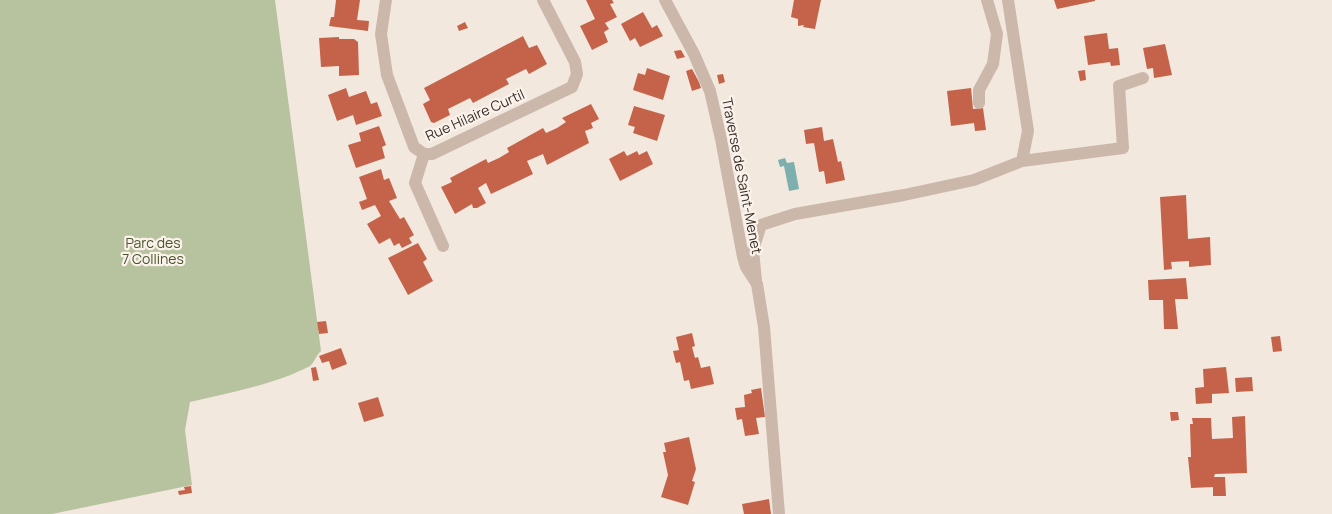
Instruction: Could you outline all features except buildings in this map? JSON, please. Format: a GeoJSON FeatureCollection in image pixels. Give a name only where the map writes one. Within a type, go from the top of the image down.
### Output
{"type":"FeatureCollection","features":[{"type":"Feature","properties":{"kind":"street","name":"Rue Hilaire Curtil"},"geometry":{"type":"LineString","coordinates":[[386,0],[381,34],[387,74],[414,147],[424,154],[432,154],[572,87],[577,74],[575,62],[543,0]]}},
{"type":"Feature","properties":{"kind":"street","name":"Traverse de Saint-Menet"},"geometry":{"type":"LineString","coordinates":[[665,0],[694,54],[710,91],[743,257],[746,267],[757,284],[769,377],[779,514]]}},
{"type":"Feature","properties":{"kind":"street"},"geometry":{"type":"LineString","coordinates":[[979,103],[978,90],[993,64],[998,34],[986,0]]}},
{"type":"Feature","properties":{"kind":"street"},"geometry":{"type":"LineString","coordinates":[[1008,0],[1028,131],[1022,161]]}},
{"type":"Feature","properties":{"kind":"street"},"geometry":{"type":"LineString","coordinates":[[757,284],[752,250],[761,225],[794,214],[904,195],[974,180],[1022,161],[1123,148],[1119,86],[1143,78]]}},
{"type":"Feature","properties":{"kind":"street"},"geometry":{"type":"LineString","coordinates":[[424,154],[415,183],[443,246]]}},
{"type":"Feature","properties":{"kind":"green space","name":"Parc des 7 Collines"},"geometry":{"type":"Polygon","coordinates":[[[0,0],[275,0],[321,351],[310,366],[296,373],[252,387],[190,402],[185,430],[192,485],[52,514],[0,514],[0,0]]]}},
{"type":"Feature","properties":{"kind":"water"},"geometry":{"type":"Polygon","coordinates":[[[785,158],[787,163],[794,162],[799,189],[789,191],[784,166],[780,167],[778,160],[785,158]]]}}]}
